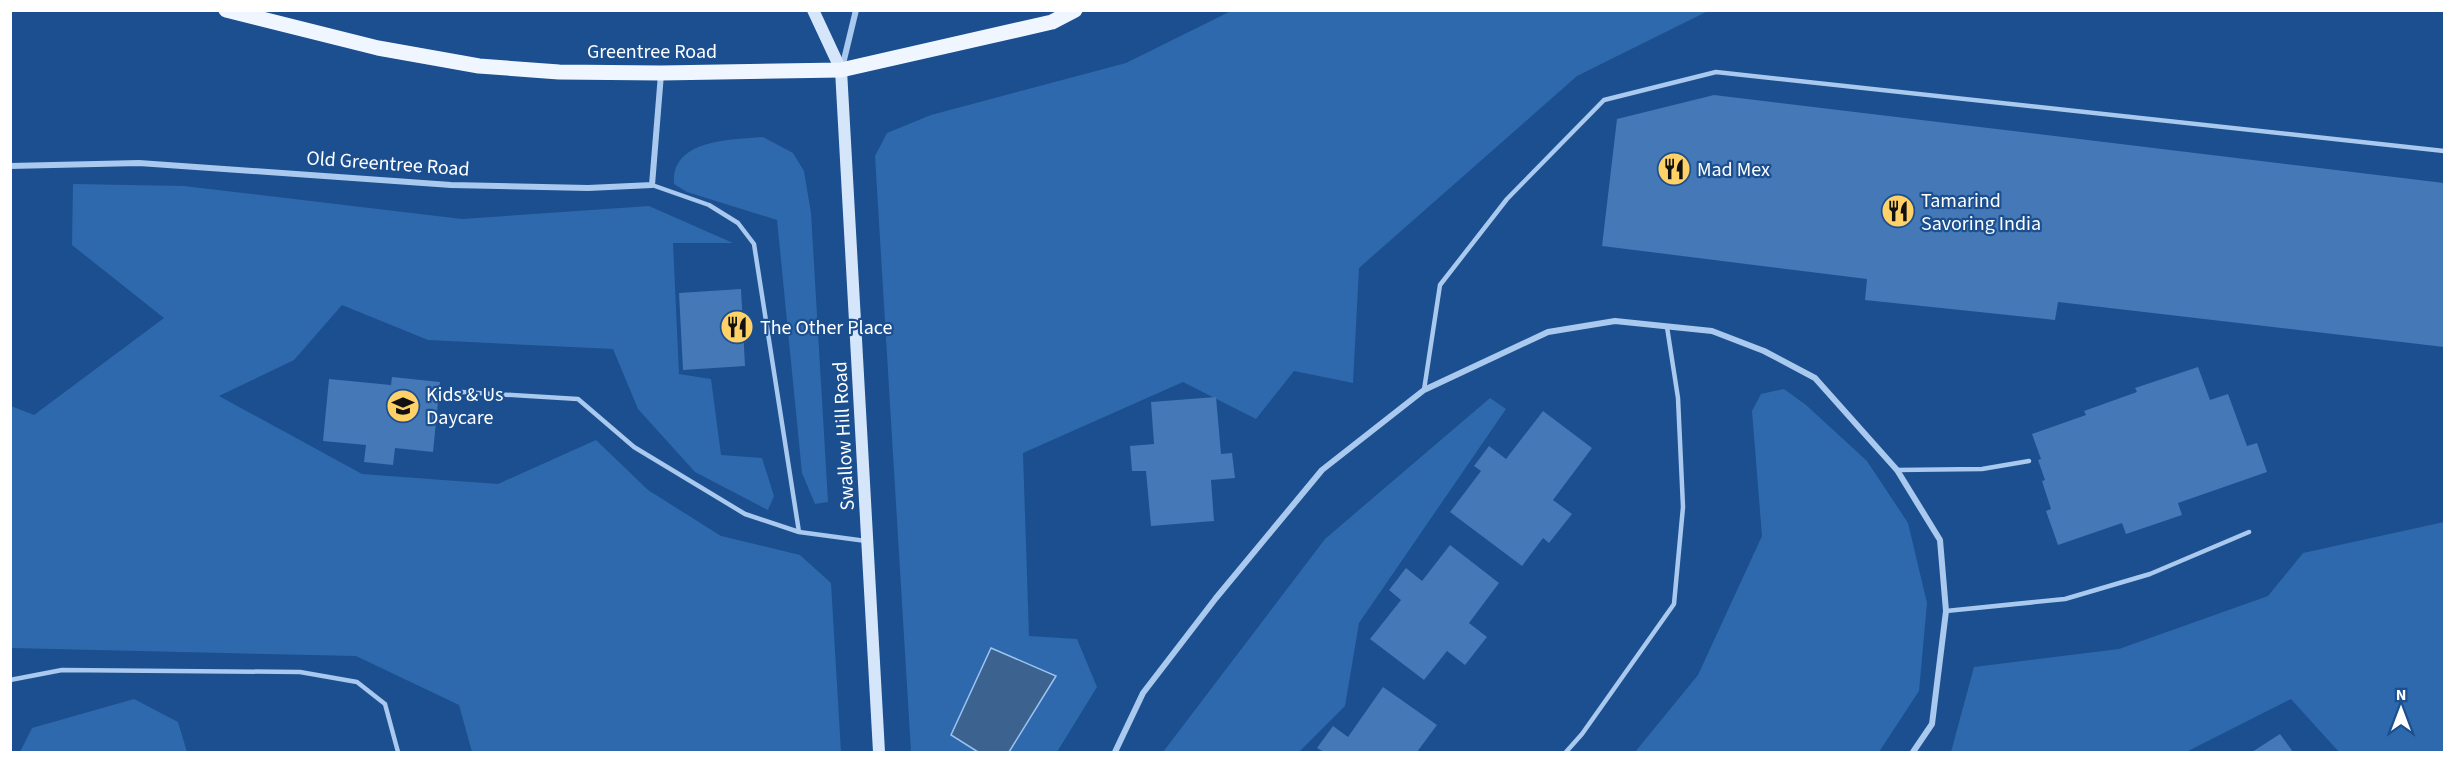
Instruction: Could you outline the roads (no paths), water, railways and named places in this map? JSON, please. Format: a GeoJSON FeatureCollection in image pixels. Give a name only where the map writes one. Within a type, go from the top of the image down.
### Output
{"type":"FeatureCollection","features":[{"type":"Feature","properties":{"kind":"main road","name":"Greentree Road"},"geometry":{"type":"LineString","coordinates":[[226,10],[378,48],[479,66],[559,72],[661,73],[841,70],[1052,22],[1075,10]]}},
{"type":"Feature","properties":{"kind":"street"},"geometry":{"type":"LineString","coordinates":[[813,10],[841,70]]}},
{"type":"Feature","properties":{"kind":"street","name":"Swallow Hill Road"},"geometry":{"type":"LineString","coordinates":[[856,10],[841,70],[879,753]]}},
{"type":"Feature","properties":{"kind":"street"},"geometry":{"type":"LineString","coordinates":[[651,185],[661,73]]}},
{"type":"Feature","properties":{"kind":"street","name":"Old Greentree Road"},"geometry":{"type":"LineString","coordinates":[[10,166],[139,163],[451,185],[588,188],[651,185]]}},
{"type":"Feature","properties":{"kind":"street"},"geometry":{"type":"LineString","coordinates":[[1114,753],[1143,693],[1216,598],[1322,470],[1424,390],[1548,332],[1615,321],[1712,331],[1764,351],[1815,378],[1898,470],[1940,540],[1946,611],[1932,724],[1913,753]]}},
{"type":"Feature","properties":{"kind":"lane"},"geometry":{"type":"LineString","coordinates":[[1424,390],[1440,285],[1507,200],[1604,100],[1716,72],[2445,151]]}},
{"type":"Feature","properties":{"kind":"lane"},"geometry":{"type":"LineString","coordinates":[[651,185],[709,205],[738,223],[754,244],[800,532]]}},
{"type":"Feature","properties":{"kind":"lane"},"geometry":{"type":"LineString","coordinates":[[1566,753],[1582,734],[1674,604],[1683,507],[1678,398],[1667,327]]}},
{"type":"Feature","properties":{"kind":"lane"},"geometry":{"type":"LineString","coordinates":[[462,392],[578,399],[634,447],[745,514],[800,532],[868,541]]}},
{"type":"Feature","properties":{"kind":"lane"},"geometry":{"type":"LineString","coordinates":[[1898,470],[1982,469],[2030,461]]}},
{"type":"Feature","properties":{"kind":"lane"},"geometry":{"type":"LineString","coordinates":[[1946,611],[2065,599],[2150,574],[2249,532]]}},
{"type":"Feature","properties":{"kind":"lane"},"geometry":{"type":"LineString","coordinates":[[10,680],[62,670],[300,672],[357,682],[385,704],[398,753]]}},
{"type":"Feature","properties":{"kind":"place","name":"Mad Mex"},"geometry":{"type":"Point","coordinates":[1674,169]}},
{"type":"Feature","properties":{"kind":"place","name":"Tamarind Savoring India"},"geometry":{"type":"Point","coordinates":[1898,211]}},
{"type":"Feature","properties":{"kind":"place","name":"The Other Place"},"geometry":{"type":"Point","coordinates":[737,327]}},
{"type":"Feature","properties":{"kind":"place","name":"Kids & Us Daycare"},"geometry":{"type":"Point","coordinates":[403,406]}}]}
